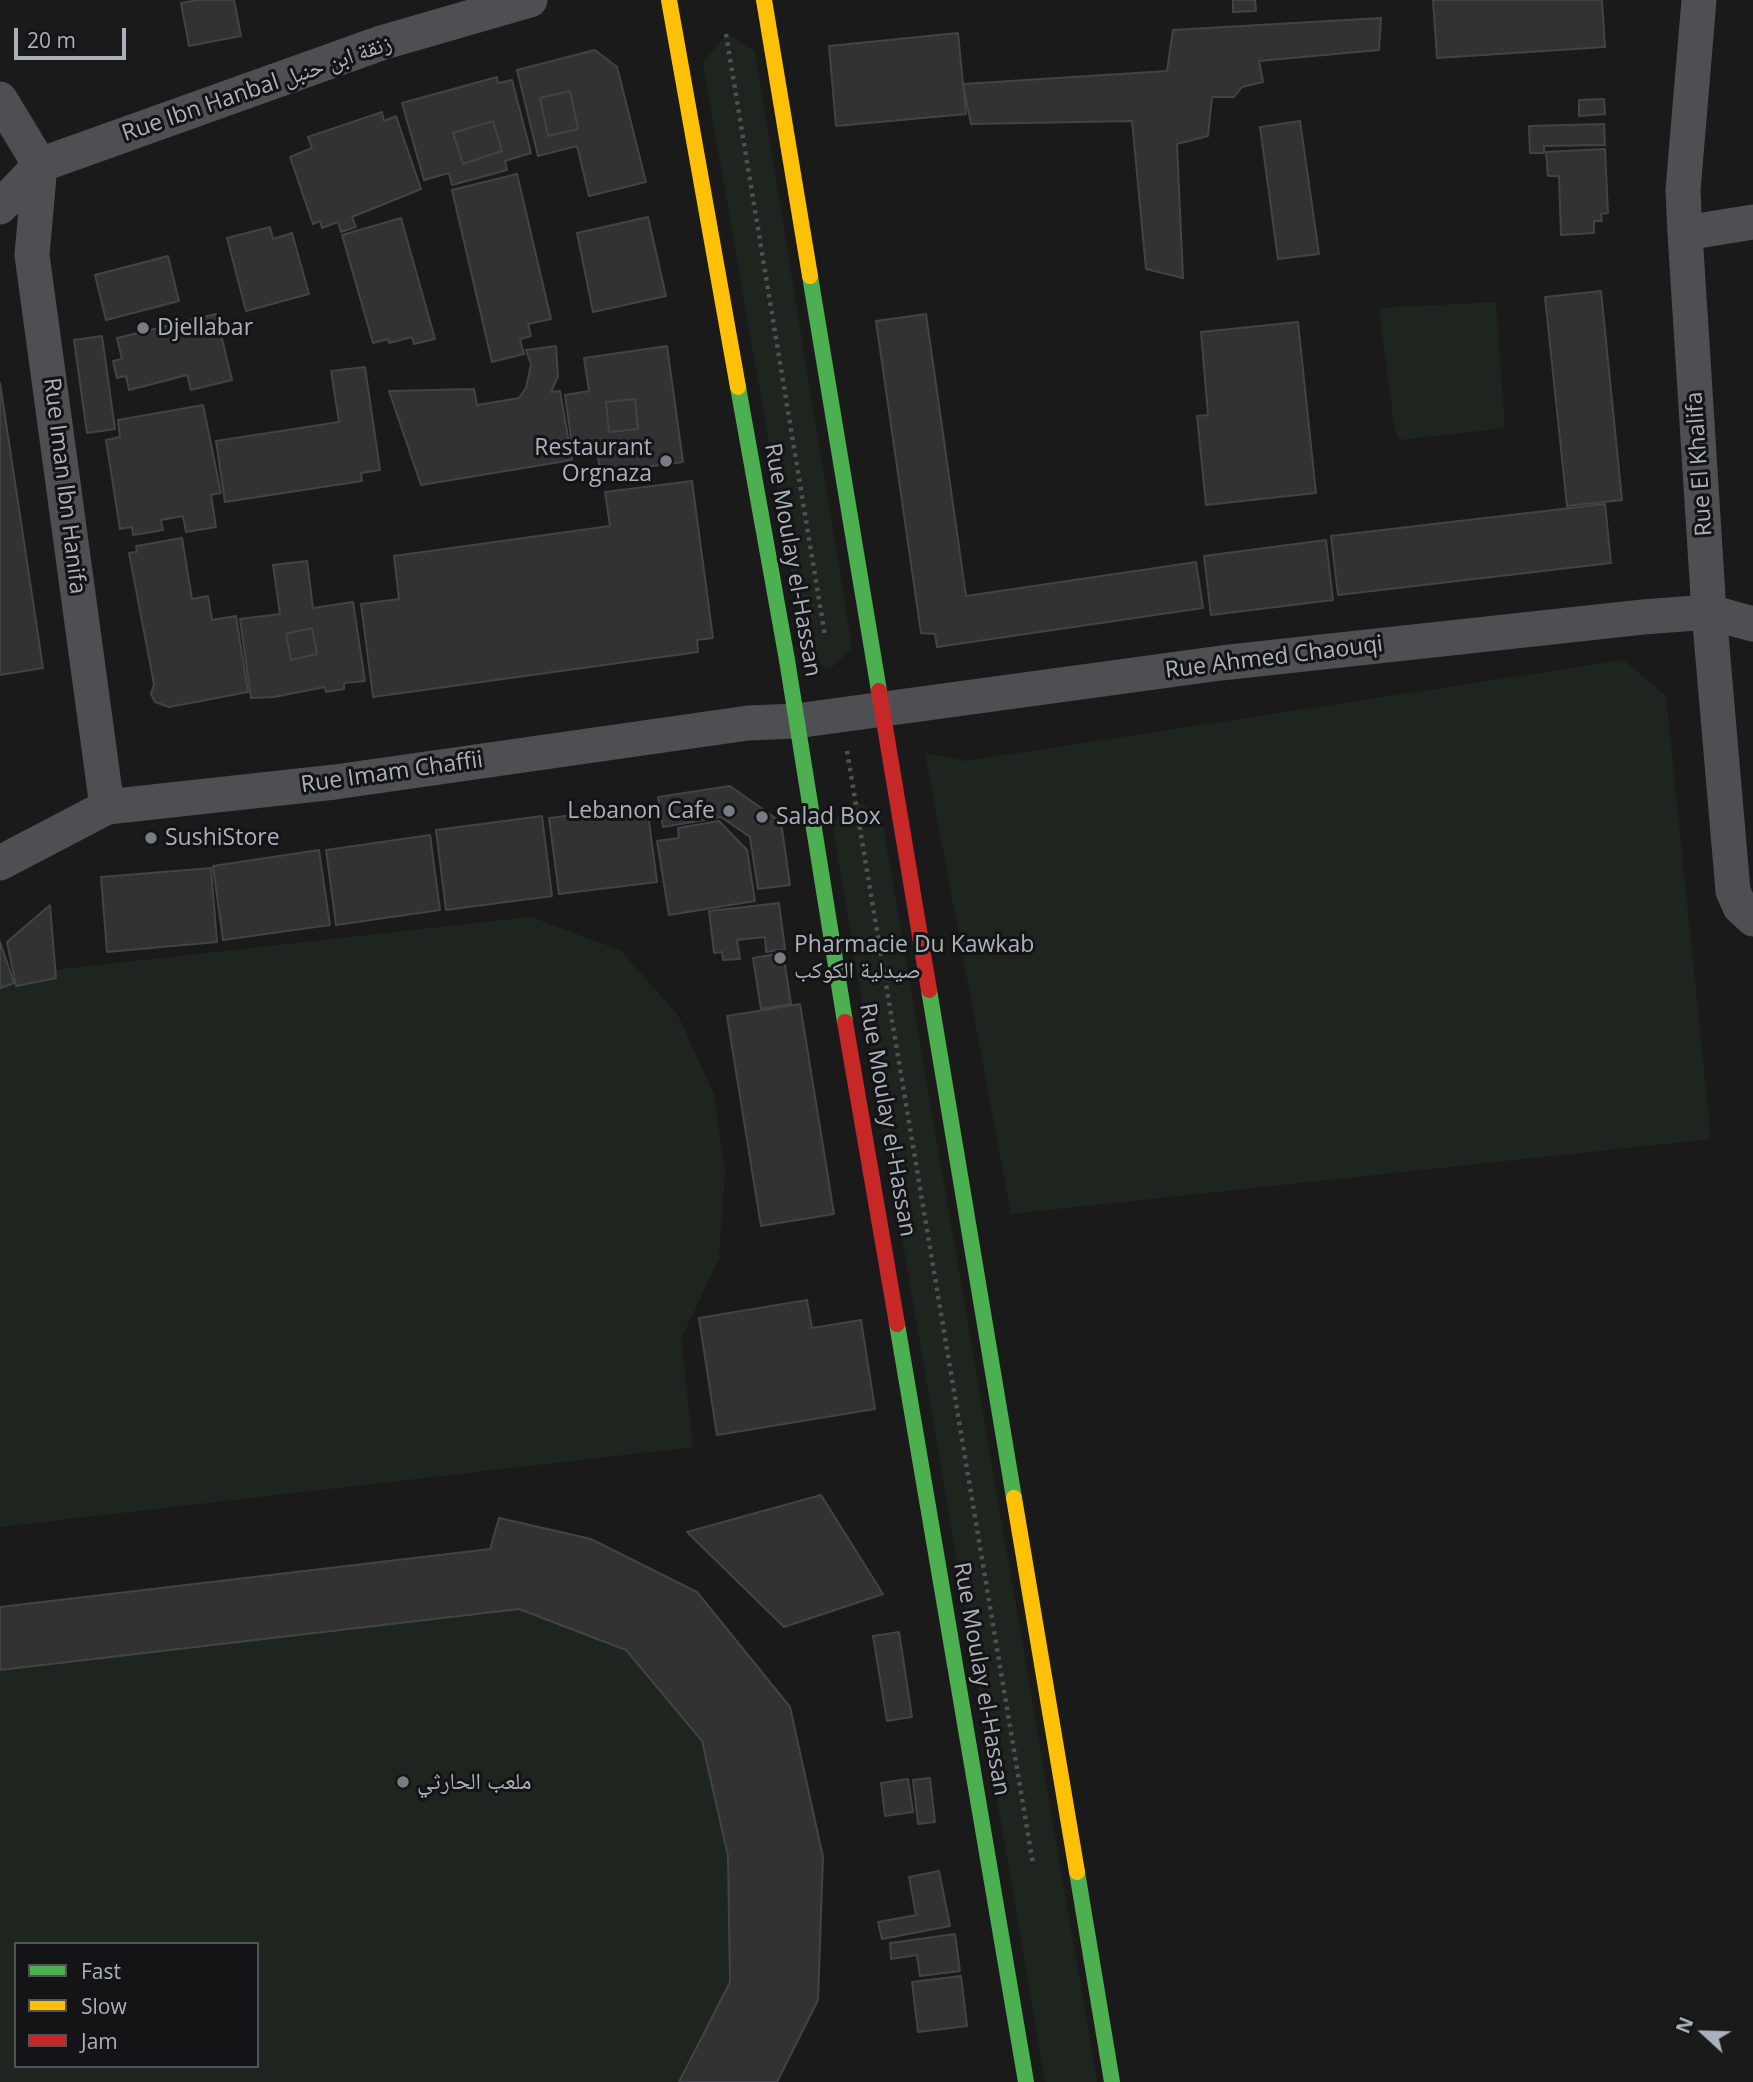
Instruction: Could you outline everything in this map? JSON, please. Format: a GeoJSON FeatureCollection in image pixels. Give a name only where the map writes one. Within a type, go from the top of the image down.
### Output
{"type":"FeatureCollection","features":[{"type":"Feature","properties":{"kind":"street","name":"Rue Ibn Hanbal زنقة ابن حنبل"},"geometry":{"type":"LineString","coordinates":[[0,207],[40,165],[381,43],[530,0]]}},
{"type":"Feature","properties":{"kind":"street","name":"Rue Moulay el-Hassan"},"geometry":{"type":"LineString","coordinates":[[669,0],[796,720],[1026,2082]]}},
{"type":"Feature","properties":{"kind":"street"},"geometry":{"type":"LineString","coordinates":[[764,0],[1112,2082]]}},
{"type":"Feature","properties":{"kind":"street","name":"Rue El Khalifa"},"geometry":{"type":"LineString","coordinates":[[1699,0],[1683,190],[1685,233],[1709,612],[1733,891],[1740,907],[1753,919]]}},
{"type":"Feature","properties":{"kind":"street"},"geometry":{"type":"LineString","coordinates":[[0,99],[40,165]]}},
{"type":"Feature","properties":{"kind":"street","name":"Rue Iman lbn Hanifa"},"geometry":{"type":"LineString","coordinates":[[40,165],[32,255],[107,807]]}},
{"type":"Feature","properties":{"kind":"street"},"geometry":{"type":"LineString","coordinates":[[1685,233],[1753,222]]}},
{"type":"Feature","properties":{"kind":"street","name":"Rue Ahmed Chaouqi"},"geometry":{"type":"LineString","coordinates":[[796,720],[1221,663],[1709,612],[1753,624]]}},
{"type":"Feature","properties":{"kind":"street","name":"Rue Imam Chaffii"},"geometry":{"type":"LineString","coordinates":[[0,863],[107,807],[335,782],[748,723],[796,720]]}},
{"type":"Feature","properties":{"kind":"path"},"geometry":{"type":"LineString","coordinates":[[726,34],[826,640]]}},
{"type":"Feature","properties":{"kind":"path"},"geometry":{"type":"LineString","coordinates":[[850,769],[1035,1875]]}},
{"type":"Feature","properties":{"kind":"shaded area"},"geometry":{"type":"Polygon","coordinates":[[[726,34],[755,51],[852,648],[830,669],[806,657],[703,63],[726,34]]]}},
{"type":"Feature","properties":{"kind":"shaded area"},"geometry":{"type":"Polygon","coordinates":[[[1496,302],[1505,428],[1400,440],[1395,432],[1379,308],[1496,302]]]}},
{"type":"Feature","properties":{"kind":"shaded area"},"geometry":{"type":"Polygon","coordinates":[[[1624,660],[1666,696],[1711,1139],[1011,1214],[925,753],[966,761],[1624,660]]]}},
{"type":"Feature","properties":{"kind":"shaded area"},"geometry":{"type":"Polygon","coordinates":[[[853,800],[881,814],[1097,2082],[1045,2082],[832,824],[853,800]]]}},
{"type":"Feature","properties":{"kind":"shaded area"},"geometry":{"type":"Polygon","coordinates":[[[530,917],[620,950],[678,1015],[714,1094],[725,1173],[719,1259],[681,1339],[693,1447],[0,1527],[0,976],[530,917]]]}},
{"type":"Feature","properties":{"kind":"shaded area","name":"ملعب الحارثي"},"geometry":{"type":"Polygon","coordinates":[[[499,1518],[591,1539],[697,1592],[790,1707],[823,1857],[818,2000],[777,2082],[0,2082],[0,1607],[490,1549],[499,1518]]]}},
{"type":"Feature","properties":{"kind":"building"},"geometry":{"type":"Polygon","coordinates":[[[234,0],[241,36],[189,46],[181,3],[234,0]]]}},
{"type":"Feature","properties":{"kind":"building"},"geometry":{"type":"Polygon","coordinates":[[[1233,0],[1255,0],[1256,11],[1233,12],[1233,0]]]}},
{"type":"Feature","properties":{"kind":"building"},"geometry":{"type":"Polygon","coordinates":[[[1433,0],[1602,0],[1605,47],[1437,58],[1433,0]]]}},
{"type":"Feature","properties":{"kind":"building"},"geometry":{"type":"Polygon","coordinates":[[[1381,18],[1379,50],[1259,61],[1263,82],[1242,87],[1234,97],[1212,97],[1208,136],[1177,144],[1183,278],[1146,269],[1132,121],[971,124],[963,84],[1167,71],[1173,30],[1381,18]]]}},
{"type":"Feature","properties":{"kind":"building"},"geometry":{"type":"Polygon","coordinates":[[[958,33],[966,114],[836,126],[829,46],[958,33]]]}},
{"type":"Feature","properties":{"kind":"building"},"geometry":{"type":"Polygon","coordinates":[[[595,50],[617,67],[646,182],[589,196],[577,146],[538,156],[517,70],[595,50]],[[570,91],[540,98],[548,136],[578,129],[570,91]]]}},
{"type":"Feature","properties":{"kind":"building"},"geometry":{"type":"Polygon","coordinates":[[[497,77],[498,83],[512,80],[531,153],[505,161],[507,170],[452,185],[449,173],[424,180],[402,103],[497,77]],[[493,121],[453,133],[463,164],[502,151],[493,121]]]}},
{"type":"Feature","properties":{"kind":"building"},"geometry":{"type":"Polygon","coordinates":[[[570,91],[578,129],[548,136],[540,98],[570,91]]]}},
{"type":"Feature","properties":{"kind":"building"},"geometry":{"type":"Polygon","coordinates":[[[1604,99],[1605,114],[1579,116],[1579,100],[1604,99]]]}},
{"type":"Feature","properties":{"kind":"building"},"geometry":{"type":"Polygon","coordinates":[[[382,112],[384,121],[396,116],[421,189],[352,217],[356,227],[341,232],[338,222],[322,228],[320,221],[313,224],[290,157],[312,148],[308,137],[382,112]]]}},
{"type":"Feature","properties":{"kind":"building"},"geometry":{"type":"Polygon","coordinates":[[[493,121],[502,151],[463,164],[453,133],[493,121]]]}},
{"type":"Feature","properties":{"kind":"building"},"geometry":{"type":"Polygon","coordinates":[[[1300,121],[1319,254],[1278,259],[1260,127],[1300,121]]]}},
{"type":"Feature","properties":{"kind":"building"},"geometry":{"type":"Polygon","coordinates":[[[1604,124],[1605,145],[1544,146],[1544,153],[1530,153],[1529,126],[1604,124]]]}},
{"type":"Feature","properties":{"kind":"building"},"geometry":{"type":"Polygon","coordinates":[[[1605,149],[1608,213],[1601,214],[1602,221],[1594,221],[1594,233],[1561,235],[1559,176],[1548,176],[1546,152],[1605,149]]]}},
{"type":"Feature","properties":{"kind":"building"},"geometry":{"type":"Polygon","coordinates":[[[517,174],[551,319],[528,324],[531,336],[520,339],[524,354],[492,362],[452,190],[517,174]]]}},
{"type":"Feature","properties":{"kind":"building"},"geometry":{"type":"Polygon","coordinates":[[[648,217],[666,296],[593,312],[577,233],[648,217]]]}},
{"type":"Feature","properties":{"kind":"building"},"geometry":{"type":"Polygon","coordinates":[[[401,218],[435,339],[414,344],[412,337],[389,343],[388,339],[373,343],[342,235],[401,218]]]}},
{"type":"Feature","properties":{"kind":"building"},"geometry":{"type":"Polygon","coordinates":[[[270,227],[273,239],[292,233],[309,294],[246,311],[227,238],[270,227]]]}},
{"type":"Feature","properties":{"kind":"building"},"geometry":{"type":"Polygon","coordinates":[[[168,256],[179,301],[106,320],[95,275],[168,256]]]}},
{"type":"Feature","properties":{"kind":"building"},"geometry":{"type":"Polygon","coordinates":[[[1601,291],[1622,500],[1567,506],[1545,297],[1601,291]]]}},
{"type":"Feature","properties":{"kind":"building"},"geometry":{"type":"Polygon","coordinates":[[[216,314],[232,380],[191,390],[187,375],[129,390],[126,376],[117,378],[113,361],[122,359],[117,338],[216,314]]]}},
{"type":"Feature","properties":{"kind":"building"},"geometry":{"type":"Polygon","coordinates":[[[926,314],[966,596],[1196,562],[1203,608],[937,647],[935,634],[921,633],[876,321],[926,314]]]}},
{"type":"Feature","properties":{"kind":"building"},"geometry":{"type":"Polygon","coordinates":[[[1298,322],[1316,493],[1206,505],[1197,416],[1208,415],[1201,332],[1298,322]]]}},
{"type":"Feature","properties":{"kind":"building"},"geometry":{"type":"Polygon","coordinates":[[[102,336],[115,429],[87,433],[74,340],[102,336]]]}},
{"type":"Feature","properties":{"kind":"building"},"geometry":{"type":"Polygon","coordinates":[[[556,346],[558,376],[551,392],[560,391],[572,460],[421,485],[389,391],[474,389],[477,405],[519,398],[526,388],[531,364],[526,350],[556,346]]]}},
{"type":"Feature","properties":{"kind":"building"},"geometry":{"type":"Polygon","coordinates":[[[667,346],[683,462],[600,473],[597,448],[573,452],[565,395],[589,391],[584,358],[667,346]],[[635,399],[606,402],[609,432],[638,429],[635,399]]]}},
{"type":"Feature","properties":{"kind":"building"},"geometry":{"type":"Polygon","coordinates":[[[365,367],[380,470],[361,473],[362,481],[225,502],[216,441],[339,422],[331,371],[365,367]]]}},
{"type":"Feature","properties":{"kind":"building"},"geometry":{"type":"Polygon","coordinates":[[[0,383],[43,668],[0,675],[0,383]]]}},
{"type":"Feature","properties":{"kind":"building"},"geometry":{"type":"Polygon","coordinates":[[[635,399],[638,429],[609,432],[606,402],[635,399]]]}},
{"type":"Feature","properties":{"kind":"building"},"geometry":{"type":"Polygon","coordinates":[[[203,405],[221,493],[211,495],[216,527],[186,532],[183,516],[161,520],[163,530],[133,535],[132,527],[120,529],[106,440],[120,437],[118,420],[203,405]]]}},
{"type":"Feature","properties":{"kind":"building"},"geometry":{"type":"Polygon","coordinates":[[[692,481],[713,638],[697,640],[698,652],[373,697],[361,604],[399,599],[394,556],[610,526],[605,492],[692,481]]]}},
{"type":"Feature","properties":{"kind":"building"},"geometry":{"type":"Polygon","coordinates":[[[1605,504],[1611,563],[1338,595],[1331,536],[1605,504]]]}},
{"type":"Feature","properties":{"kind":"building"},"geometry":{"type":"Polygon","coordinates":[[[182,538],[192,599],[208,596],[212,620],[236,616],[248,692],[169,707],[155,702],[151,694],[154,684],[129,553],[137,552],[136,546],[182,538]]]}},
{"type":"Feature","properties":{"kind":"building"},"geometry":{"type":"Polygon","coordinates":[[[1326,540],[1333,600],[1211,615],[1204,556],[1326,540]]]}},
{"type":"Feature","properties":{"kind":"building"},"geometry":{"type":"Polygon","coordinates":[[[307,561],[313,608],[353,602],[365,681],[344,683],[344,689],[326,692],[325,687],[274,697],[251,698],[240,619],[280,614],[273,565],[307,561]],[[312,628],[286,634],[291,660],[317,654],[312,628]]]}},
{"type":"Feature","properties":{"kind":"building"},"geometry":{"type":"Polygon","coordinates":[[[312,628],[317,654],[291,660],[286,634],[312,628]]]}},
{"type":"Feature","properties":{"kind":"building"},"geometry":{"type":"Polygon","coordinates":[[[730,786],[781,822],[790,885],[758,889],[750,837],[721,817],[663,827],[658,797],[730,786]]]}},
{"type":"Feature","properties":{"kind":"building"},"geometry":{"type":"Polygon","coordinates":[[[647,806],[657,882],[559,894],[549,818],[647,806]]]}},
{"type":"Feature","properties":{"kind":"building"},"geometry":{"type":"Polygon","coordinates":[[[542,816],[552,896],[446,910],[436,830],[542,816]]]}},
{"type":"Feature","properties":{"kind":"building"},"geometry":{"type":"Polygon","coordinates":[[[719,821],[747,850],[755,901],[669,915],[657,841],[679,838],[678,828],[719,821]]]}},
{"type":"Feature","properties":{"kind":"building"},"geometry":{"type":"Polygon","coordinates":[[[430,835],[440,910],[336,925],[326,850],[430,835]]]}},
{"type":"Feature","properties":{"kind":"building"},"geometry":{"type":"Polygon","coordinates":[[[319,850],[330,925],[223,940],[213,866],[319,850]]]}},
{"type":"Feature","properties":{"kind":"building"},"geometry":{"type":"Polygon","coordinates":[[[211,868],[217,942],[107,952],[101,877],[211,868]]]}},
{"type":"Feature","properties":{"kind":"building"},"geometry":{"type":"Polygon","coordinates":[[[779,903],[785,949],[766,952],[765,937],[737,940],[740,959],[723,960],[722,952],[714,953],[709,911],[779,903]]]}},
{"type":"Feature","properties":{"kind":"building"},"geometry":{"type":"Polygon","coordinates":[[[50,905],[56,978],[16,986],[7,942],[50,905]]]}},
{"type":"Feature","properties":{"kind":"building"},"geometry":{"type":"Polygon","coordinates":[[[0,942],[14,983],[0,988],[0,942]]]}},
{"type":"Feature","properties":{"kind":"building"},"geometry":{"type":"Polygon","coordinates":[[[783,953],[791,1004],[761,1009],[753,958],[783,953]]]}},
{"type":"Feature","properties":{"kind":"building"},"geometry":{"type":"Polygon","coordinates":[[[800,1004],[834,1214],[761,1226],[727,1016],[800,1004]]]}},
{"type":"Feature","properties":{"kind":"building"},"geometry":{"type":"Polygon","coordinates":[[[807,1300],[812,1328],[861,1320],[875,1409],[717,1435],[699,1318],[807,1300]]]}},
{"type":"Feature","properties":{"kind":"building"},"geometry":{"type":"Polygon","coordinates":[[[821,1495],[883,1594],[784,1627],[687,1532],[821,1495]]]}},
{"type":"Feature","properties":{"kind":"building"},"geometry":{"type":"Polygon","coordinates":[[[499,1518],[591,1539],[697,1592],[790,1707],[823,1857],[818,2000],[777,2082],[679,2082],[730,1982],[728,1856],[702,1741],[626,1650],[519,1609],[0,1670],[0,1607],[490,1549],[499,1518]]]}},
{"type":"Feature","properties":{"kind":"building"},"geometry":{"type":"Polygon","coordinates":[[[899,1632],[912,1717],[887,1721],[873,1636],[899,1632]]]}},
{"type":"Feature","properties":{"kind":"building"},"geometry":{"type":"Polygon","coordinates":[[[930,1778],[935,1822],[918,1824],[913,1780],[930,1778]]]}},
{"type":"Feature","properties":{"kind":"building"},"geometry":{"type":"Polygon","coordinates":[[[908,1779],[913,1812],[885,1816],[881,1783],[908,1779]]]}},
{"type":"Feature","properties":{"kind":"building"},"geometry":{"type":"Polygon","coordinates":[[[939,1871],[950,1926],[882,1939],[878,1922],[916,1915],[909,1877],[939,1871]]]}},
{"type":"Feature","properties":{"kind":"building"},"geometry":{"type":"Polygon","coordinates":[[[955,1934],[960,1971],[920,1976],[917,1955],[891,1959],[890,1943],[955,1934]]]}},
{"type":"Feature","properties":{"kind":"building"},"geometry":{"type":"Polygon","coordinates":[[[961,1976],[967,2026],[918,2032],[912,1982],[961,1976]]]}},
{"type":"Feature","properties":{"kind":"traffic: fast"},"geometry":{"type":"LineString","coordinates":[[810,276],[879,691]]}},
{"type":"Feature","properties":{"kind":"traffic: fast"},"geometry":{"type":"LineString","coordinates":[[738,387],[787,660],[845,1022]]}},
{"type":"Feature","properties":{"kind":"traffic: fast"},"geometry":{"type":"LineString","coordinates":[[929,990],[1014,1498]]}},
{"type":"Feature","properties":{"kind":"traffic: fast"},"geometry":{"type":"LineString","coordinates":[[897,1324],[1026,2082]]}},
{"type":"Feature","properties":{"kind":"traffic: fast"},"geometry":{"type":"LineString","coordinates":[[1077,1872],[1112,2082]]}},
{"type":"Feature","properties":{"kind":"traffic: slow"},"geometry":{"type":"LineString","coordinates":[[669,0],[738,387]]}},
{"type":"Feature","properties":{"kind":"traffic: slow"},"geometry":{"type":"LineString","coordinates":[[764,0],[810,276]]}},
{"type":"Feature","properties":{"kind":"traffic: slow"},"geometry":{"type":"LineString","coordinates":[[1014,1498],[1077,1872]]}},
{"type":"Feature","properties":{"kind":"traffic: jam"},"geometry":{"type":"LineString","coordinates":[[879,691],[929,990]]}},
{"type":"Feature","properties":{"kind":"traffic: jam"},"geometry":{"type":"LineString","coordinates":[[845,1022],[897,1324]]}},
{"type":"Feature","properties":{"kind":"place","name":"Djellabar"},"geometry":{"type":"Point","coordinates":[143,328]}},
{"type":"Feature","properties":{"kind":"place","name":"Restaurant Orgnaza"},"geometry":{"type":"Point","coordinates":[666,461]}},
{"type":"Feature","properties":{"kind":"place","name":"Lebanon Cafe"},"geometry":{"type":"Point","coordinates":[729,811]}},
{"type":"Feature","properties":{"kind":"place","name":"Salad Box"},"geometry":{"type":"Point","coordinates":[762,817]}},
{"type":"Feature","properties":{"kind":"place","name":"SushiStore"},"geometry":{"type":"Point","coordinates":[151,838]}},
{"type":"Feature","properties":{"kind":"place","name":"Pharmacie Du Kawkab صيدلية الكوكب"},"geometry":{"type":"Point","coordinates":[780,958]}},
{"type":"Feature","properties":{"kind":"place","name":"ملعب الحارثي"},"geometry":{"type":"Point","coordinates":[403,1782]}}]}
